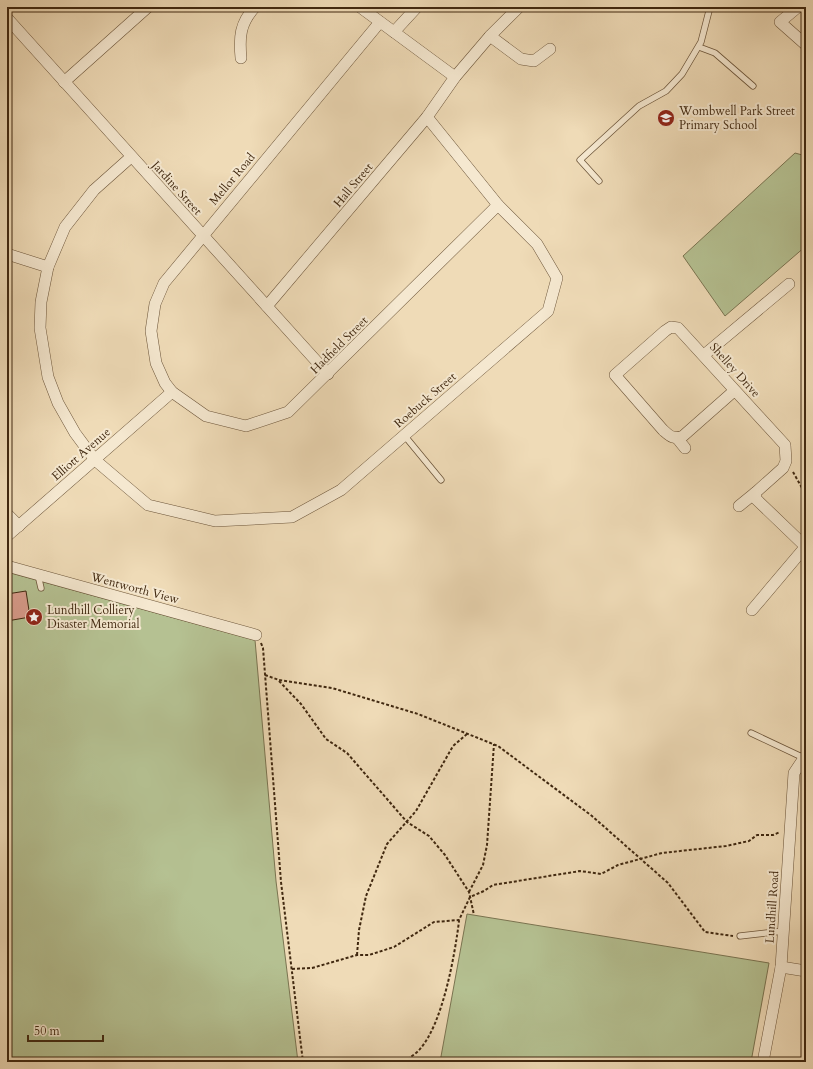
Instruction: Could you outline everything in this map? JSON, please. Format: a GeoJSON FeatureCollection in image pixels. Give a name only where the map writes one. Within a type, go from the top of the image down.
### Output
{"type":"FeatureCollection","features":[{"type":"Feature","properties":{"kind":"street"},"geometry":{"type":"LineString","coordinates":[[64,82],[148,7]]}},
{"type":"Feature","properties":{"kind":"street"},"geometry":{"type":"LineString","coordinates":[[241,58],[240,33],[246,18],[255,7]]}},
{"type":"Feature","properties":{"kind":"street"},"geometry":{"type":"LineString","coordinates":[[360,7],[455,77]]}},
{"type":"Feature","properties":{"kind":"street"},"geometry":{"type":"LineString","coordinates":[[394,32],[417,7]]}},
{"type":"Feature","properties":{"kind":"street","name":"Hall Street"},"geometry":{"type":"LineString","coordinates":[[267,306],[427,117],[455,77],[490,36],[519,7]]}},
{"type":"Feature","properties":{"kind":"street"},"geometry":{"type":"LineString","coordinates":[[798,7],[780,22],[806,45]]}},
{"type":"Feature","properties":{"kind":"street","name":"Jardine Street"},"geometry":{"type":"LineString","coordinates":[[7,18],[328,374]]}},
{"type":"Feature","properties":{"kind":"street","name":"Mellor Road"},"geometry":{"type":"LineString","coordinates":[[172,392],[165,383],[156,363],[152,346],[152,318],[155,304],[164,284],[380,22]]}},
{"type":"Feature","properties":{"kind":"street"},"geometry":{"type":"LineString","coordinates":[[490,36],[520,59],[534,61],[550,49]]}},
{"type":"Feature","properties":{"kind":"street","name":"Roebuck Street"},"geometry":{"type":"LineString","coordinates":[[131,157],[94,190],[78,209],[65,227],[48,267],[40,315],[42,348],[48,377],[58,403],[74,433],[95,460],[148,505],[215,520],[292,517],[341,490],[548,312],[557,278],[537,244],[498,205],[427,117]]}},
{"type":"Feature","properties":{"kind":"street","name":"Hadfield Street"},"geometry":{"type":"LineString","coordinates":[[172,392],[206,416],[246,426],[288,412],[498,205]]}},
{"type":"Feature","properties":{"kind":"street"},"geometry":{"type":"LineString","coordinates":[[7,254],[48,267]]}},
{"type":"Feature","properties":{"kind":"street"},"geometry":{"type":"LineString","coordinates":[[704,355],[789,284]]}},
{"type":"Feature","properties":{"kind":"street","name":"Shelley Drive"},"geometry":{"type":"LineString","coordinates":[[677,438],[671,437],[663,430],[615,375],[671,327],[678,328],[785,445],[786,461],[783,468],[739,506]]}},
{"type":"Feature","properties":{"kind":"street"},"geometry":{"type":"LineString","coordinates":[[685,448],[677,438],[683,436],[734,391]]}},
{"type":"Feature","properties":{"kind":"street","name":"Elliott Avenue"},"geometry":{"type":"LineString","coordinates":[[7,536],[172,392]]}},
{"type":"Feature","properties":{"kind":"street"},"geometry":{"type":"LineString","coordinates":[[752,610],[806,546],[756,499],[755,493]]}},
{"type":"Feature","properties":{"kind":"street"},"geometry":{"type":"LineString","coordinates":[[7,514],[19,526]]}},
{"type":"Feature","properties":{"kind":"street","name":"Wentworth View"},"geometry":{"type":"LineString","coordinates":[[7,566],[256,635]]}},
{"type":"Feature","properties":{"kind":"street","name":"Lundhill Road"},"geometry":{"type":"LineString","coordinates":[[763,1062],[781,966],[794,773],[805,757]]}},
{"type":"Feature","properties":{"kind":"street"},"geometry":{"type":"LineString","coordinates":[[781,966],[806,971]]}},
{"type":"Feature","properties":{"kind":"lane"},"geometry":{"type":"LineString","coordinates":[[599,181],[580,160],[639,106],[673,85],[693,59],[699,47],[709,8]]}},
{"type":"Feature","properties":{"kind":"lane"},"geometry":{"type":"LineString","coordinates":[[699,47],[715,53],[753,86]]}},
{"type":"Feature","properties":{"kind":"lane"},"geometry":{"type":"LineString","coordinates":[[404,435],[441,480]]}},
{"type":"Feature","properties":{"kind":"lane"},"geometry":{"type":"LineString","coordinates":[[38,575],[41,588]]}},
{"type":"Feature","properties":{"kind":"lane"},"geometry":{"type":"LineString","coordinates":[[751,733],[805,757]]}},
{"type":"Feature","properties":{"kind":"lane"},"geometry":{"type":"LineString","coordinates":[[740,936],[783,932]]}},
{"type":"Feature","properties":{"kind":"path"},"geometry":{"type":"LineString","coordinates":[[791,468],[806,495]]}},
{"type":"Feature","properties":{"kind":"path"},"geometry":{"type":"LineString","coordinates":[[256,635],[263,648],[276,830],[303,1062]]}},
{"type":"Feature","properties":{"kind":"path"},"geometry":{"type":"LineString","coordinates":[[264,675],[279,680],[332,688],[418,714],[494,744],[592,816],[668,883],[705,932],[740,936]]}},
{"type":"Feature","properties":{"kind":"path"},"geometry":{"type":"LineString","coordinates":[[279,680],[301,704],[326,739],[347,753],[406,822],[429,836],[445,855],[469,892],[474,915]]}},
{"type":"Feature","properties":{"kind":"path"},"geometry":{"type":"LineString","coordinates":[[358,954],[359,930],[366,896],[387,844],[416,811],[453,746],[467,734]]}},
{"type":"Feature","properties":{"kind":"path"},"geometry":{"type":"LineString","coordinates":[[469,892],[483,865],[487,845],[494,744]]}},
{"type":"Feature","properties":{"kind":"path"},"geometry":{"type":"LineString","coordinates":[[403,1062],[420,1049],[434,1024],[454,959],[459,920],[470,897],[493,885],[580,871],[601,874],[618,865],[641,860],[662,853],[701,849],[749,841],[757,835],[773,835],[790,827]]}},
{"type":"Feature","properties":{"kind":"path"},"geometry":{"type":"LineString","coordinates":[[292,969],[312,968],[358,954],[369,955],[394,947],[434,922],[459,920]]}},
{"type":"Feature","properties":{"kind":"green space"},"geometry":{"type":"Polygon","coordinates":[[[795,153],[806,156],[806,246],[725,316],[683,256],[795,153]]]}},
{"type":"Feature","properties":{"kind":"green space"},"geometry":{"type":"Polygon","coordinates":[[[7,572],[255,640],[276,881],[298,1062],[7,1062],[7,572]]]}},
{"type":"Feature","properties":{"kind":"green space"},"geometry":{"type":"Polygon","coordinates":[[[467,914],[769,963],[751,1062],[440,1062],[467,914]]]}},
{"type":"Feature","properties":{"kind":"building"},"geometry":{"type":"Polygon","coordinates":[[[26,591],[30,617],[7,621],[7,594],[26,591]]]}},
{"type":"Feature","properties":{"kind":"place","name":"Wombwell Park Street Primary School"},"geometry":{"type":"Point","coordinates":[666,118]}},
{"type":"Feature","properties":{"kind":"place","name":"Lundhill Colliery Disaster Memorial"},"geometry":{"type":"Point","coordinates":[34,617]}}]}
